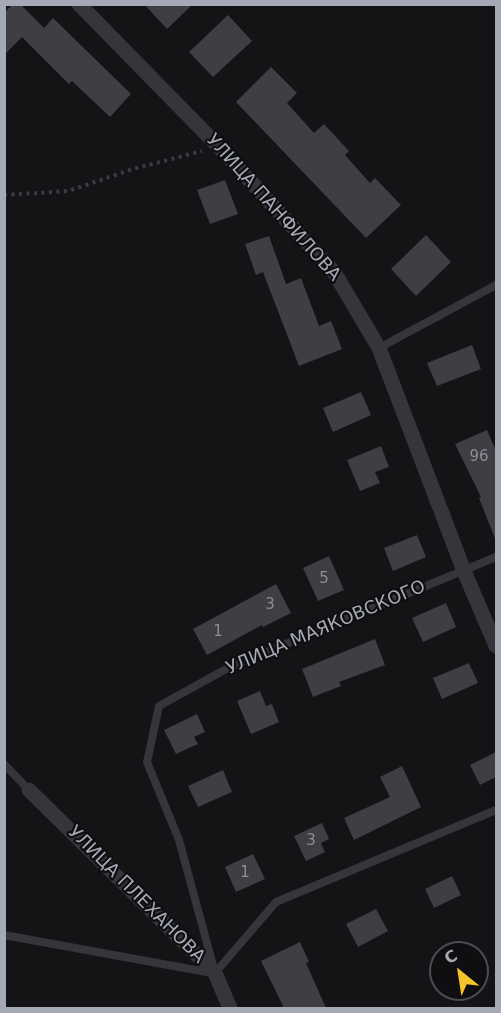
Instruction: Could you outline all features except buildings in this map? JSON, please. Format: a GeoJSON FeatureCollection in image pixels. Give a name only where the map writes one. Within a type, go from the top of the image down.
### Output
{"type":"FeatureCollection","features":[{"type":"Feature","properties":{"kind":"street","name":"УЛИЦА ПАНФИЛОВА"},"geometry":{"type":"LineString","coordinates":[[79,4],[219,147],[334,272],[379,348],[464,571],[496,646]]}},
{"type":"Feature","properties":{"kind":"street","name":"УЛИЦА ПЛЕХАНОВА"},"geometry":{"type":"LineString","coordinates":[[29,790],[215,973],[230,1008]]}},
{"type":"Feature","properties":{"kind":"lane"},"geometry":{"type":"LineString","coordinates":[[379,348],[496,285]]}},
{"type":"Feature","properties":{"kind":"lane","name":"УЛИЦА МАЯКОВСКОГО"},"geometry":{"type":"LineString","coordinates":[[215,973],[179,840],[147,762],[159,706],[228,668],[496,557]]}},
{"type":"Feature","properties":{"kind":"lane"},"geometry":{"type":"LineString","coordinates":[[4,764],[29,790]]}},
{"type":"Feature","properties":{"kind":"lane"},"geometry":{"type":"LineString","coordinates":[[4,934],[215,973],[276,902],[496,810]]}},
{"type":"Feature","properties":{"kind":"path"},"geometry":{"type":"LineString","coordinates":[[4,195],[68,191],[133,169],[219,147]]}}]}
